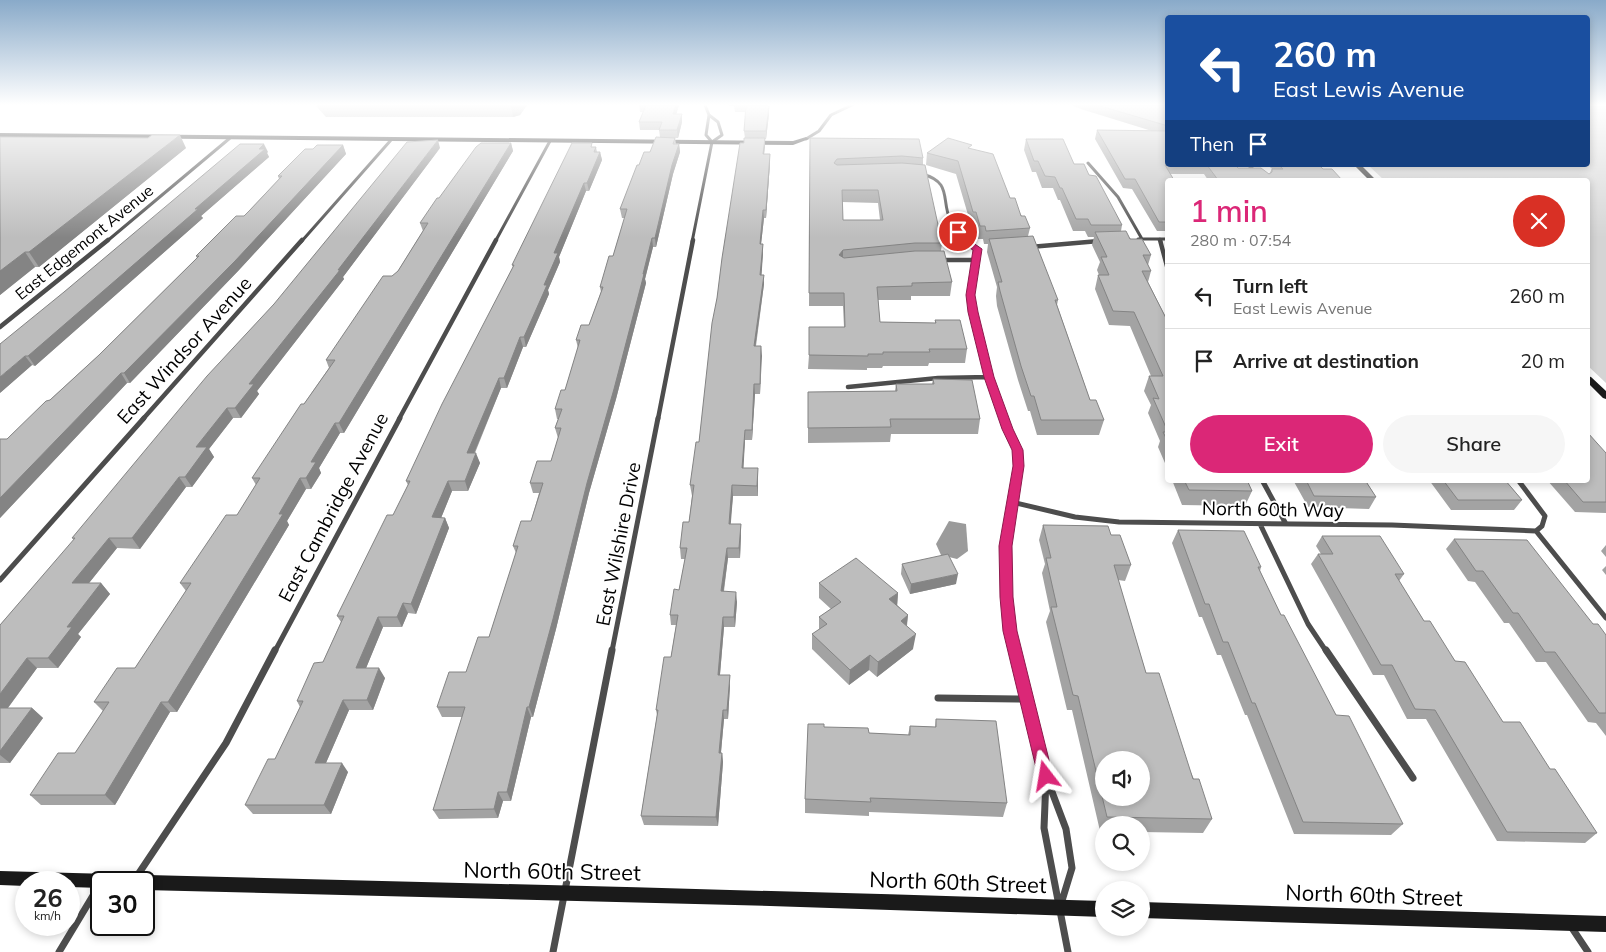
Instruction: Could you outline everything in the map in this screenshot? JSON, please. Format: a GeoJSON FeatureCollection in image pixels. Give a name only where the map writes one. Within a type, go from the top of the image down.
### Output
{"type":"FeatureCollection","features":[{"type":"Feature","properties":{"kind":"street","name":"East Edgemont Avenue"},"geometry":{"type":"LineString","coordinates":[[0,327],[71,271],[216,149]]}},
{"type":"Feature","properties":{"kind":"street","name":"East Windsor Avenue"},"geometry":{"type":"LineString","coordinates":[[0,580],[383,149]]}},
{"type":"Feature","properties":{"kind":"street","name":"East Cambridge Avenue"},"geometry":{"type":"LineString","coordinates":[[140,871],[226,743],[399,418],[545,149]]}},
{"type":"Feature","properties":{"kind":"street","name":"East Wilshire Drive"},"geometry":{"type":"LineString","coordinates":[[553,952],[711,149]]}},
{"type":"Feature","properties":{"kind":"street"},"geometry":{"type":"LineString","coordinates":[[1088,163],[1118,197],[1142,239]]}},
{"type":"Feature","properties":{"kind":"street"},"geometry":{"type":"LineString","coordinates":[[1250,167],[1264,178]]}},
{"type":"Feature","properties":{"kind":"street"},"geometry":{"type":"LineString","coordinates":[[1359,167],[1371,178]]}},
{"type":"Feature","properties":{"kind":"street"},"geometry":{"type":"LineString","coordinates":[[918,174],[934,176],[942,184],[950,223],[966,242],[978,249],[987,249]]}},
{"type":"Feature","properties":{"kind":"street"},"geometry":{"type":"LineString","coordinates":[[1160,239],[1165,258]]}},
{"type":"Feature","properties":{"kind":"street"},"geometry":{"type":"LineString","coordinates":[[1134,240],[1165,239]]}},
{"type":"Feature","properties":{"kind":"street"},"geometry":{"type":"LineString","coordinates":[[1027,247],[1109,240]]}},
{"type":"Feature","properties":{"kind":"street"},"geometry":{"type":"LineString","coordinates":[[978,249],[971,295],[989,377],[1007,429],[1018,450],[1018,466],[1006,546],[1006,597],[1010,631],[1046,776],[1066,829],[1072,868],[1060,908]]}},
{"type":"Feature","properties":{"kind":"street"},"geometry":{"type":"LineString","coordinates":[[934,260],[975,260]]}},
{"type":"Feature","properties":{"kind":"street"},"geometry":{"type":"LineString","coordinates":[[848,387],[938,378],[989,377]]}},
{"type":"Feature","properties":{"kind":"street"},"geometry":{"type":"LineString","coordinates":[[1590,381],[1606,396]]}},
{"type":"Feature","properties":{"kind":"street"},"geometry":{"type":"LineString","coordinates":[[1264,483],[1286,524]]}},
{"type":"Feature","properties":{"kind":"street"},"geometry":{"type":"LineString","coordinates":[[1520,483],[1545,516],[1542,526],[1536,531],[1606,618]]}},
{"type":"Feature","properties":{"kind":"street","name":"North 60th Way"},"geometry":{"type":"LineString","coordinates":[[1012,502],[1075,517],[1119,522],[1392,525],[1536,531]]}},
{"type":"Feature","properties":{"kind":"street"},"geometry":{"type":"LineString","coordinates":[[1260,524],[1308,624],[1413,778]]}},
{"type":"Feature","properties":{"kind":"street"},"geometry":{"type":"LineString","coordinates":[[938,698],[1026,699]]}},
{"type":"Feature","properties":{"kind":"street"},"geometry":{"type":"LineString","coordinates":[[1046,776],[1044,828],[1068,952]]}},
{"type":"Feature","properties":{"kind":"street","name":"North 60th Street"},"geometry":{"type":"LineString","coordinates":[[0,878],[90,881]]}},
{"type":"Feature","properties":{"kind":"street","name":"North 60th Street"},"geometry":{"type":"LineString","coordinates":[[155,883],[770,898],[1095,909]]}},
{"type":"Feature","properties":{"kind":"street"},"geometry":{"type":"LineString","coordinates":[[59,952],[90,901]]}},
{"type":"Feature","properties":{"kind":"street","name":"North 60th Street"},"geometry":{"type":"LineString","coordinates":[[1150,910],[1606,924]]}},
{"type":"Feature","properties":{"kind":"street"},"geometry":{"type":"LineString","coordinates":[[1568,923],[1588,952]]}},
{"type":"Feature","properties":{"kind":"shaded area"},"geometry":{"type":"Polygon","coordinates":[[[1590,149],[1606,149],[1606,383],[1590,368],[1590,178],[1382,178],[1370,167],[1590,167],[1590,149]]]}},
{"type":"Feature","properties":{"kind":"shaded area"},"geometry":{"type":"Polygon","coordinates":[[[949,521],[966,524],[968,551],[957,559],[941,555],[936,544],[949,521]]]}},
{"type":"Feature","properties":{"kind":"building"},"geometry":{"type":"Polygon","coordinates":[[[0,149],[161,149],[29,252],[25,252],[0,271],[0,149]]]}},
{"type":"Feature","properties":{"kind":"building"},"geometry":{"type":"Polygon","coordinates":[[[234,149],[265,149],[28,356],[25,356],[0,377],[0,344],[234,149]]]}},
{"type":"Feature","properties":{"kind":"building"},"geometry":{"type":"Polygon","coordinates":[[[305,149],[339,149],[235,261],[124,373],[121,373],[0,498],[0,439],[7,439],[46,401],[50,400],[99,355],[199,256],[196,256],[236,216],[244,216],[282,176],[278,176],[305,149]]]}},
{"type":"Feature","properties":{"kind":"building"},"geometry":{"type":"Polygon","coordinates":[[[401,149],[431,149],[338,270],[340,270],[249,384],[254,384],[235,408],[227,408],[196,447],[207,447],[185,477],[179,477],[132,538],[109,538],[72,583],[101,583],[67,627],[72,627],[48,658],[27,658],[0,694],[0,625],[75,538],[72,538],[207,376],[274,304],[401,149]]]}},
{"type":"Feature","properties":{"kind":"building"},"geometry":{"type":"Polygon","coordinates":[[[474,149],[507,149],[339,423],[335,423],[311,462],[316,462],[306,478],[300,478],[279,514],[283,514],[168,702],[161,702],[105,795],[30,795],[58,753],[75,753],[109,702],[94,702],[117,668],[135,668],[191,583],[180,583],[226,515],[237,515],[260,478],[252,478],[301,404],[304,404],[335,360],[326,360],[383,276],[392,276],[398,271],[428,223],[420,223],[437,198],[439,198],[474,149]]]}},
{"type":"Feature","properties":{"kind":"building"},"geometry":{"type":"Polygon","coordinates":[[[569,149],[595,149],[594,152],[600,152],[587,183],[584,183],[554,253],[558,253],[544,285],[547,285],[524,337],[520,337],[504,378],[499,378],[467,453],[476,453],[465,481],[448,481],[432,517],[445,518],[411,604],[403,603],[397,617],[378,617],[356,668],[379,668],[367,700],[343,700],[315,763],[342,763],[324,805],[245,805],[268,759],[275,759],[303,701],[297,701],[314,663],[323,662],[344,616],[337,616],[387,515],[393,515],[410,481],[406,481],[442,404],[514,265],[512,265],[569,149]]]}},
{"type":"Feature","properties":{"kind":"building"},"geometry":{"type":"Polygon","coordinates":[[[651,149],[677,149],[655,238],[652,238],[614,389],[587,483],[553,619],[529,707],[527,707],[507,792],[498,792],[494,809],[433,810],[465,707],[437,707],[449,672],[466,672],[478,637],[489,637],[518,546],[513,546],[521,521],[531,521],[543,483],[530,483],[537,461],[551,461],[561,428],[555,428],[562,409],[555,409],[561,390],[565,390],[580,340],[576,340],[581,325],[589,325],[603,287],[600,287],[609,256],[613,256],[627,209],[620,209],[637,165],[639,165],[644,152],[650,152],[651,149]]]}},
{"type":"Feature","properties":{"kind":"building"},"geometry":{"type":"Polygon","coordinates":[[[739,149],[764,149],[763,154],[770,154],[766,210],[763,210],[760,244],[763,244],[760,275],[764,275],[754,346],[761,346],[760,384],[754,384],[752,430],[745,430],[742,468],[758,468],[757,486],[732,485],[729,524],[741,524],[739,548],[727,548],[721,591],[736,592],[734,617],[723,617],[718,675],[730,675],[727,710],[723,710],[719,753],[722,753],[716,817],[641,816],[658,710],[656,710],[664,657],[671,657],[678,615],[670,615],[674,589],[679,590],[687,548],[680,548],[683,522],[689,522],[694,485],[690,485],[696,442],[699,442],[712,323],[739,149]]]}},
{"type":"Feature","properties":{"kind":"building"},"geometry":{"type":"Polygon","coordinates":[[[810,149],[921,149],[923,158],[902,156],[837,159],[834,163],[837,165],[902,163],[925,165],[942,243],[915,243],[843,250],[839,255],[844,258],[915,251],[944,251],[952,282],[912,283],[912,286],[877,287],[880,322],[936,323],[935,320],[960,320],[967,349],[929,349],[930,352],[883,352],[883,354],[868,354],[868,356],[809,355],[809,327],[845,327],[844,293],[809,293],[810,149]],[[842,190],[843,220],[883,220],[878,190],[842,190]]]}},
{"type":"Feature","properties":{"kind":"building"},"geometry":{"type":"Polygon","coordinates":[[[932,149],[974,149],[993,154],[1010,198],[1015,198],[1021,216],[1025,216],[1030,228],[986,231],[985,226],[980,226],[976,212],[973,212],[958,161],[927,153],[932,149]]]}},
{"type":"Feature","properties":{"kind":"building"},"geometry":{"type":"Polygon","coordinates":[[[1030,149],[1068,149],[1074,164],[1084,164],[1089,175],[1096,176],[1122,225],[1091,225],[1088,219],[1076,219],[1055,177],[1045,176],[1038,161],[1034,161],[1030,149]]]}},
{"type":"Feature","properties":{"kind":"building"},"geometry":{"type":"Polygon","coordinates":[[[1108,149],[1165,149],[1165,167],[1173,178],[1165,178],[1165,222],[1159,222],[1135,179],[1125,179],[1108,149]]]}},
{"type":"Feature","properties":{"kind":"building"},"geometry":{"type":"Polygon","coordinates":[[[1208,167],[1261,168],[1269,174],[1272,172],[1272,169],[1283,169],[1281,167],[1321,167],[1323,169],[1332,169],[1340,178],[1217,178],[1208,167]]]}},
{"type":"Feature","properties":{"kind":"building"},"geometry":{"type":"Polygon","coordinates":[[[1126,231],[1130,239],[1142,239],[1151,255],[1143,255],[1151,271],[1142,271],[1165,316],[1165,425],[1153,398],[1159,399],[1149,376],[1163,376],[1134,312],[1113,311],[1098,275],[1109,275],[1101,257],[1107,257],[1095,232],[1126,231]]]}},
{"type":"Feature","properties":{"kind":"building"},"geometry":{"type":"Polygon","coordinates":[[[1033,236],[1058,300],[1055,300],[1090,400],[1096,400],[1104,420],[1041,420],[1034,396],[1031,396],[1000,291],[998,282],[1002,282],[989,239],[1033,236]]]}},
{"type":"Feature","properties":{"kind":"building"},"geometry":{"type":"Polygon","coordinates":[[[933,379],[972,380],[980,419],[890,419],[891,427],[808,428],[808,392],[897,391],[896,384],[934,384],[933,379]]]}},
{"type":"Feature","properties":{"kind":"building"},"geometry":{"type":"Polygon","coordinates":[[[1590,435],[1606,453],[1606,502],[1583,502],[1567,483],[1590,483],[1590,435]]]}},
{"type":"Feature","properties":{"kind":"building"},"geometry":{"type":"Polygon","coordinates":[[[1186,483],[1248,483],[1252,491],[1189,490],[1186,483]]]}},
{"type":"Feature","properties":{"kind":"building"},"geometry":{"type":"Polygon","coordinates":[[[1308,483],[1367,483],[1376,497],[1314,496],[1308,483]]]}},
{"type":"Feature","properties":{"kind":"building"},"geometry":{"type":"Polygon","coordinates":[[[1445,483],[1508,483],[1522,500],[1458,500],[1445,483]]]}},
{"type":"Feature","properties":{"kind":"building"},"geometry":{"type":"Polygon","coordinates":[[[1043,525],[1108,526],[1111,535],[1120,535],[1131,565],[1114,565],[1146,673],[1159,673],[1193,779],[1199,779],[1212,819],[1107,816],[1104,806],[1150,806],[1150,751],[1095,751],[1095,767],[1078,696],[1073,695],[1051,607],[1057,607],[1046,558],[1051,558],[1043,525]]]}},
{"type":"Feature","properties":{"kind":"building"},"geometry":{"type":"Polygon","coordinates":[[[1178,530],[1244,531],[1261,567],[1258,567],[1281,615],[1284,615],[1336,715],[1349,716],[1403,824],[1303,822],[1228,642],[1223,642],[1209,604],[1205,604],[1178,530]]]}},
{"type":"Feature","properties":{"kind":"building"},"geometry":{"type":"Polygon","coordinates":[[[1322,536],[1380,536],[1404,574],[1395,574],[1424,621],[1430,621],[1455,661],[1465,662],[1503,722],[1520,722],[1550,769],[1555,769],[1597,833],[1507,832],[1435,710],[1415,709],[1392,665],[1381,665],[1318,554],[1333,554],[1322,536]]]}},
{"type":"Feature","properties":{"kind":"building"},"geometry":{"type":"Polygon","coordinates":[[[1454,539],[1527,540],[1593,624],[1598,624],[1606,635],[1606,713],[1599,713],[1555,652],[1545,652],[1518,613],[1513,613],[1483,571],[1476,571],[1454,539]]]}},
{"type":"Feature","properties":{"kind":"building"},"geometry":{"type":"Polygon","coordinates":[[[948,554],[958,574],[911,584],[902,564],[948,554]]]}},
{"type":"Feature","properties":{"kind":"building"},"geometry":{"type":"Polygon","coordinates":[[[856,558],[898,593],[889,599],[908,615],[901,621],[916,634],[878,662],[870,655],[850,670],[812,634],[827,624],[819,617],[841,602],[819,583],[856,558]]]}},
{"type":"Feature","properties":{"kind":"building"},"geometry":{"type":"Polygon","coordinates":[[[0,708],[32,708],[0,751],[0,708]]]}},
{"type":"Feature","properties":{"kind":"building"},"geometry":{"type":"Polygon","coordinates":[[[936,719],[996,721],[1007,803],[870,798],[871,802],[805,799],[808,724],[824,724],[824,727],[868,728],[869,733],[910,735],[910,726],[936,727],[936,719]]]}},
{"type":"Feature","properties":{"kind":"route"},"geometry":{"type":"LineString","coordinates":[[958,232],[966,242],[978,249],[972,280],[973,312],[989,377],[1007,429],[1018,450],[1018,466],[1006,546],[1006,597],[1010,631],[1046,776]]}}]}
